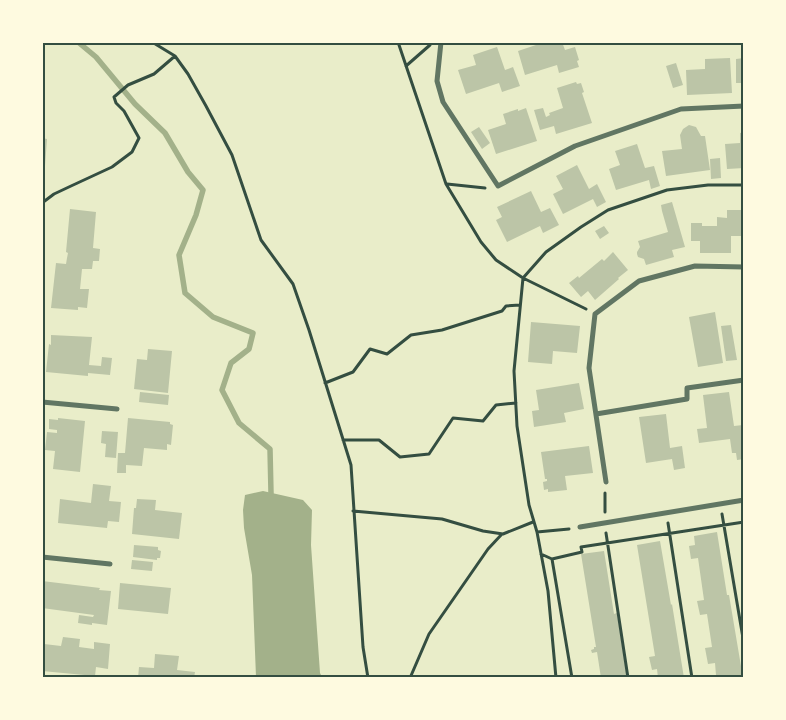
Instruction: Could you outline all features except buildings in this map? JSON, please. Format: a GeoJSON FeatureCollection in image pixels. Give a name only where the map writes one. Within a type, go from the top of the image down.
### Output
{"type":"FeatureCollection","features":[{"type":"Feature","properties":{"kind":"street"},"geometry":{"type":"LineString","coordinates":[[441,42],[437,81],[443,102],[498,186],[575,146],[681,109],[744,106]]}},
{"type":"Feature","properties":{"kind":"street"},"geometry":{"type":"LineString","coordinates":[[606,482],[589,368],[595,314],[639,281],[695,266],[744,267]]}},
{"type":"Feature","properties":{"kind":"street"},"geometry":{"type":"LineString","coordinates":[[596,414],[687,399],[687,388],[744,380]]}},
{"type":"Feature","properties":{"kind":"street"},"geometry":{"type":"LineString","coordinates":[[42,402],[117,409]]}},
{"type":"Feature","properties":{"kind":"street"},"geometry":{"type":"LineString","coordinates":[[580,527],[744,500]]}},
{"type":"Feature","properties":{"kind":"street"},"geometry":{"type":"LineString","coordinates":[[42,557],[110,564]]}},
{"type":"Feature","properties":{"kind":"path"},"geometry":{"type":"LineString","coordinates":[[152,42],[175,56],[188,74],[232,155],[261,240],[293,284],[351,464],[363,647],[368,678]]}},
{"type":"Feature","properties":{"kind":"path"},"geometry":{"type":"LineString","coordinates":[[398,42],[446,184],[480,242],[496,260],[523,278],[595,314]]}},
{"type":"Feature","properties":{"kind":"path"},"geometry":{"type":"LineString","coordinates":[[406,66],[433,42]]}},
{"type":"Feature","properties":{"kind":"path"},"geometry":{"type":"LineString","coordinates":[[42,203],[54,194],[112,167],[132,152],[139,138],[124,110],[116,103],[114,96],[128,85],[154,74],[175,56]]}},
{"type":"Feature","properties":{"kind":"path"},"geometry":{"type":"LineString","coordinates":[[446,184],[484,189],[498,186]]}},
{"type":"Feature","properties":{"kind":"path"},"geometry":{"type":"LineString","coordinates":[[556,678],[548,591],[537,532],[529,505],[517,426],[514,371],[523,278],[546,252],[608,210],[667,190],[708,184],[744,185]]}},
{"type":"Feature","properties":{"kind":"path"},"geometry":{"type":"LineString","coordinates":[[325,383],[353,372],[370,350],[387,354],[411,335],[442,330],[502,311],[506,306],[520,305]]}},
{"type":"Feature","properties":{"kind":"path"},"geometry":{"type":"LineString","coordinates":[[343,440],[379,440],[400,457],[429,454],[453,418],[483,421],[496,405],[516,403]]}},
{"type":"Feature","properties":{"kind":"path"},"geometry":{"type":"LineString","coordinates":[[606,482],[605,523],[628,678]]}},
{"type":"Feature","properties":{"kind":"path"},"geometry":{"type":"LineString","coordinates":[[721,503],[744,644]]}},
{"type":"Feature","properties":{"kind":"path"},"geometry":{"type":"LineString","coordinates":[[353,510],[442,519],[483,531],[503,534]]}},
{"type":"Feature","properties":{"kind":"path"},"geometry":{"type":"LineString","coordinates":[[666,513],[692,678]]}},
{"type":"Feature","properties":{"kind":"path"},"geometry":{"type":"LineString","coordinates":[[410,678],[430,634],[488,549],[503,534],[533,522]]}},
{"type":"Feature","properties":{"kind":"path"},"geometry":{"type":"LineString","coordinates":[[541,554],[552,558],[582,552],[581,547],[744,522]]}},
{"type":"Feature","properties":{"kind":"path"},"geometry":{"type":"LineString","coordinates":[[537,532],[580,527]]}},
{"type":"Feature","properties":{"kind":"path"},"geometry":{"type":"LineString","coordinates":[[552,558],[572,678]]}},
{"type":"Feature","properties":{"kind":"shaded area"},"geometry":{"type":"Polygon","coordinates":[[[263,491],[303,500],[312,510],[311,545],[320,673],[322,677],[256,677],[252,575],[243,510],[245,495],[263,491]]]}},
{"type":"Feature","properties":{"kind":"waterway"},"geometry":{"type":"LineString","coordinates":[[78,42],[96,57],[135,104],[165,133],[188,172],[203,190],[196,215],[179,255],[185,293],[213,317],[253,333],[249,349],[231,363],[222,390],[239,423],[270,449],[271,493]]}}]}
